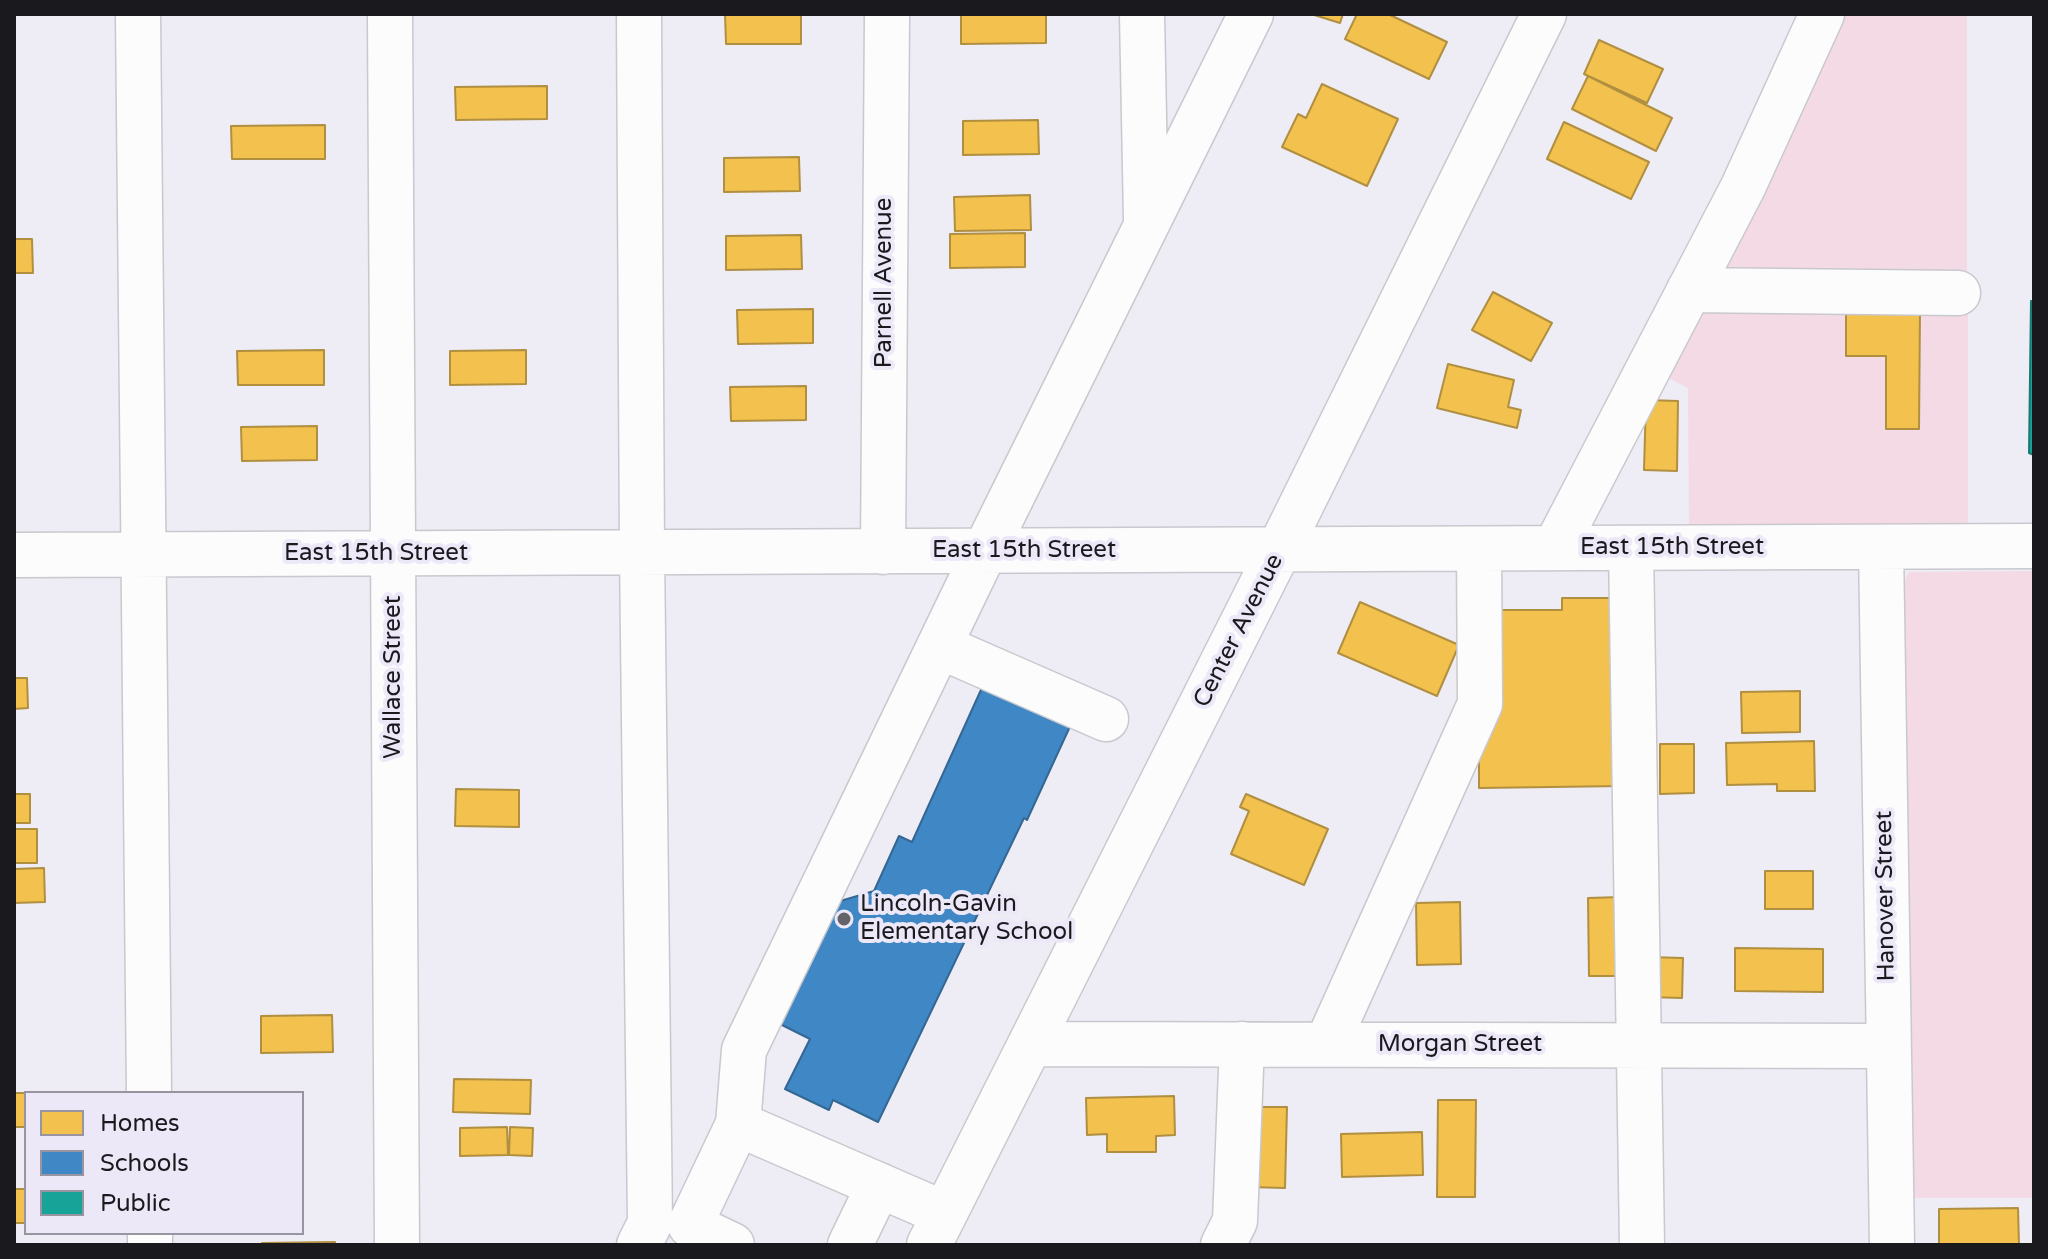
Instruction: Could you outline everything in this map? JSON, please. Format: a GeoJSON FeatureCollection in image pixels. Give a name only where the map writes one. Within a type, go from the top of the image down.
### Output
{"type":"FeatureCollection","features":[{"type":"Feature","properties":{"kind":"street"},"geometry":{"type":"LineString","coordinates":[[138,14],[149,1091]]}},
{"type":"Feature","properties":{"kind":"street","name":"Wallace Street"},"geometry":{"type":"LineString","coordinates":[[390,14],[397,1245]]}},
{"type":"Feature","properties":{"kind":"street"},"geometry":{"type":"LineString","coordinates":[[639,14],[650,1223],[639,1245]]}},
{"type":"Feature","properties":{"kind":"street","name":"Parnell Avenue"},"geometry":{"type":"LineString","coordinates":[[883,552],[887,14]]}},
{"type":"Feature","properties":{"kind":"street"},"geometry":{"type":"LineString","coordinates":[[1142,14],[1146,226]]}},
{"type":"Feature","properties":{"kind":"street"},"geometry":{"type":"LineString","coordinates":[[732,1245],[690,1225],[738,1124],[744,1050],[985,551],[1251,14]]}},
{"type":"Feature","properties":{"kind":"street","name":"Center Avenue"},"geometry":{"type":"LineString","coordinates":[[936,1229],[1032,1044],[1544,14]]}},
{"type":"Feature","properties":{"kind":"street"},"geometry":{"type":"LineString","coordinates":[[1555,548],[1743,187],[1822,14]]}},
{"type":"Feature","properties":{"kind":"street"},"geometry":{"type":"LineString","coordinates":[[1689,290],[1958,293]]}},
{"type":"Feature","properties":{"kind":"street","name":"East 15th Street"},"geometry":{"type":"LineString","coordinates":[[14,555],[2034,546]]}},
{"type":"Feature","properties":{"kind":"street","name":"Hanover Street"},"geometry":{"type":"LineString","coordinates":[[1881,547],[1892,1245]]}},
{"type":"Feature","properties":{"kind":"street"},"geometry":{"type":"LineString","coordinates":[[1631,548],[1642,1245]]}},
{"type":"Feature","properties":{"kind":"street"},"geometry":{"type":"LineString","coordinates":[[1327,1044],[1480,704],[1479,549]]}},
{"type":"Feature","properties":{"kind":"street"},"geometry":{"type":"LineString","coordinates":[[939,646],[1106,719]]}},
{"type":"Feature","properties":{"kind":"street","name":"Morgan Street"},"geometry":{"type":"LineString","coordinates":[[1032,1044],[1888,1046]]}},
{"type":"Feature","properties":{"kind":"street"},"geometry":{"type":"LineString","coordinates":[[1223,1245],[1235,1221],[1242,1044]]}},
{"type":"Feature","properties":{"kind":"street"},"geometry":{"type":"LineString","coordinates":[[738,1124],[879,1185],[936,1229]]}},
{"type":"Feature","properties":{"kind":"street"},"geometry":{"type":"LineString","coordinates":[[850,1245],[879,1185]]}},
{"type":"Feature","properties":{"kind":"shaded area"},"geometry":{"type":"Polygon","coordinates":[[[1833,14],[1967,14],[1967,279],[1715,279],[1833,14]]]}},
{"type":"Feature","properties":{"kind":"shaded area"},"geometry":{"type":"Polygon","coordinates":[[[1697,302],[1968,304],[1968,525],[1689,524],[1688,388],[1663,375],[1697,302]]]}},
{"type":"Feature","properties":{"kind":"shaded area"},"geometry":{"type":"Polygon","coordinates":[[[2034,571],[2034,1198],[1910,1198],[1903,585],[1909,572],[2034,571]]]}},
{"type":"Feature","properties":{"kind":"building: Homes"},"geometry":{"type":"Polygon","coordinates":[[[725,14],[801,14],[801,44],[726,44],[725,14]]]}},
{"type":"Feature","properties":{"kind":"building: Homes"},"geometry":{"type":"Polygon","coordinates":[[[961,14],[1046,14],[1046,43],[961,44],[961,14]]]}},
{"type":"Feature","properties":{"kind":"building: Homes"},"geometry":{"type":"Polygon","coordinates":[[[1311,14],[1343,14],[1340,23],[1311,14]]]}},
{"type":"Feature","properties":{"kind":"building: Homes"},"geometry":{"type":"Polygon","coordinates":[[[1357,14],[1388,14],[1447,42],[1429,79],[1345,39],[1357,14]]]}},
{"type":"Feature","properties":{"kind":"building: Homes"},"geometry":{"type":"Polygon","coordinates":[[[1599,40],[1663,69],[1647,103],[1584,74],[1599,40]]]}},
{"type":"Feature","properties":{"kind":"building: Homes"},"geometry":{"type":"Polygon","coordinates":[[[1588,76],[1672,118],[1656,151],[1572,109],[1588,76]]]}},
{"type":"Feature","properties":{"kind":"building: Homes"},"geometry":{"type":"Polygon","coordinates":[[[1322,84],[1398,119],[1367,186],[1282,147],[1298,114],[1306,118],[1322,84]]]}},
{"type":"Feature","properties":{"kind":"building: Homes"},"geometry":{"type":"Polygon","coordinates":[[[547,86],[547,119],[456,120],[455,87],[547,86]]]}},
{"type":"Feature","properties":{"kind":"building: Homes"},"geometry":{"type":"Polygon","coordinates":[[[1038,120],[1039,154],[963,155],[963,121],[1038,120]]]}},
{"type":"Feature","properties":{"kind":"building: Homes"},"geometry":{"type":"Polygon","coordinates":[[[1564,122],[1649,162],[1631,199],[1547,159],[1564,122]]]}},
{"type":"Feature","properties":{"kind":"building: Homes"},"geometry":{"type":"Polygon","coordinates":[[[325,125],[325,159],[232,159],[231,126],[325,125]]]}},
{"type":"Feature","properties":{"kind":"building: Homes"},"geometry":{"type":"Polygon","coordinates":[[[799,157],[800,191],[724,192],[724,158],[799,157]]]}},
{"type":"Feature","properties":{"kind":"building: Homes"},"geometry":{"type":"Polygon","coordinates":[[[1030,195],[1031,230],[955,231],[954,197],[1030,195]]]}},
{"type":"Feature","properties":{"kind":"building: Homes"},"geometry":{"type":"Polygon","coordinates":[[[1025,233],[1025,267],[950,268],[950,234],[1025,233]]]}},
{"type":"Feature","properties":{"kind":"building: Homes"},"geometry":{"type":"Polygon","coordinates":[[[801,235],[802,269],[726,270],[726,236],[801,235]]]}},
{"type":"Feature","properties":{"kind":"building: Homes"},"geometry":{"type":"Polygon","coordinates":[[[14,239],[32,239],[33,273],[14,273],[14,239]]]}},
{"type":"Feature","properties":{"kind":"building: Homes"},"geometry":{"type":"Polygon","coordinates":[[[1493,292],[1552,323],[1531,361],[1472,330],[1493,292]]]}},
{"type":"Feature","properties":{"kind":"building: Homes"},"geometry":{"type":"Polygon","coordinates":[[[813,309],[813,343],[738,344],[737,310],[813,309]]]}},
{"type":"Feature","properties":{"kind":"building: Homes"},"geometry":{"type":"Polygon","coordinates":[[[1846,310],[1920,310],[1919,429],[1886,429],[1886,356],[1846,356],[1846,310]]]}},
{"type":"Feature","properties":{"kind":"building: Homes"},"geometry":{"type":"Polygon","coordinates":[[[324,350],[324,385],[238,385],[237,351],[324,350]]]}},
{"type":"Feature","properties":{"kind":"building: Homes"},"geometry":{"type":"Polygon","coordinates":[[[526,350],[526,384],[450,385],[450,351],[526,350]]]}},
{"type":"Feature","properties":{"kind":"building: Homes"},"geometry":{"type":"Polygon","coordinates":[[[1448,364],[1514,380],[1508,407],[1521,410],[1517,428],[1437,408],[1448,364]]]}},
{"type":"Feature","properties":{"kind":"building: Homes"},"geometry":{"type":"Polygon","coordinates":[[[806,386],[806,420],[731,421],[730,387],[806,386]]]}},
{"type":"Feature","properties":{"kind":"building: Homes"},"geometry":{"type":"Polygon","coordinates":[[[1646,400],[1678,401],[1677,471],[1644,470],[1646,400]]]}},
{"type":"Feature","properties":{"kind":"building: Homes"},"geometry":{"type":"Polygon","coordinates":[[[317,426],[317,460],[242,461],[241,427],[317,426]]]}},
{"type":"Feature","properties":{"kind":"building: Homes"},"geometry":{"type":"Polygon","coordinates":[[[1562,598],[1621,598],[1623,786],[1479,788],[1479,705],[1500,610],[1562,610],[1562,598]]]}},
{"type":"Feature","properties":{"kind":"building: Homes"},"geometry":{"type":"Polygon","coordinates":[[[1360,602],[1459,645],[1437,696],[1338,653],[1360,602]]]}},
{"type":"Feature","properties":{"kind":"building: Homes"},"geometry":{"type":"Polygon","coordinates":[[[14,678],[27,678],[28,708],[14,709],[14,678]]]}},
{"type":"Feature","properties":{"kind":"building: Homes"},"geometry":{"type":"Polygon","coordinates":[[[1800,691],[1800,732],[1742,733],[1741,692],[1800,691]]]}},
{"type":"Feature","properties":{"kind":"building: Homes"},"geometry":{"type":"Polygon","coordinates":[[[1814,741],[1815,791],[1777,791],[1777,784],[1727,785],[1726,743],[1814,741]]]}},
{"type":"Feature","properties":{"kind":"building: Homes"},"geometry":{"type":"Polygon","coordinates":[[[1660,744],[1694,744],[1694,793],[1660,794],[1660,744]]]}},
{"type":"Feature","properties":{"kind":"building: Homes"},"geometry":{"type":"Polygon","coordinates":[[[456,789],[519,790],[519,827],[455,826],[456,789]]]}},
{"type":"Feature","properties":{"kind":"building: Homes"},"geometry":{"type":"Polygon","coordinates":[[[14,794],[30,794],[30,823],[14,823],[14,794]]]}},
{"type":"Feature","properties":{"kind":"building: Homes"},"geometry":{"type":"Polygon","coordinates":[[[1246,794],[1328,829],[1304,885],[1231,854],[1249,811],[1240,807],[1246,794]]]}},
{"type":"Feature","properties":{"kind":"building: Homes"},"geometry":{"type":"Polygon","coordinates":[[[14,829],[37,829],[37,863],[14,863],[14,829]]]}},
{"type":"Feature","properties":{"kind":"building: Homes"},"geometry":{"type":"Polygon","coordinates":[[[44,868],[45,902],[14,903],[14,869],[44,868]]]}},
{"type":"Feature","properties":{"kind":"building: Homes"},"geometry":{"type":"Polygon","coordinates":[[[1765,871],[1813,871],[1813,909],[1765,909],[1765,871]]]}},
{"type":"Feature","properties":{"kind":"building: Homes"},"geometry":{"type":"Polygon","coordinates":[[[1622,897],[1623,976],[1589,976],[1588,898],[1622,897]]]}},
{"type":"Feature","properties":{"kind":"building: Homes"},"geometry":{"type":"Polygon","coordinates":[[[1460,902],[1461,964],[1417,965],[1416,903],[1460,902]]]}},
{"type":"Feature","properties":{"kind":"building: Homes"},"geometry":{"type":"Polygon","coordinates":[[[1735,948],[1823,949],[1823,992],[1735,991],[1735,948]]]}},
{"type":"Feature","properties":{"kind":"building: Homes"},"geometry":{"type":"Polygon","coordinates":[[[1648,957],[1683,958],[1682,998],[1647,997],[1648,957]]]}},
{"type":"Feature","properties":{"kind":"building: Homes"},"geometry":{"type":"Polygon","coordinates":[[[332,1015],[333,1052],[261,1053],[261,1016],[332,1015]]]}},
{"type":"Feature","properties":{"kind":"building: Homes"},"geometry":{"type":"Polygon","coordinates":[[[454,1079],[531,1080],[530,1114],[453,1112],[454,1079]]]}},
{"type":"Feature","properties":{"kind":"building: Homes"},"geometry":{"type":"Polygon","coordinates":[[[14,1093],[24,1093],[24,1127],[14,1127],[14,1093]]]}},
{"type":"Feature","properties":{"kind":"building: Homes"},"geometry":{"type":"Polygon","coordinates":[[[1174,1096],[1175,1135],[1156,1136],[1156,1152],[1107,1152],[1107,1134],[1087,1135],[1086,1098],[1174,1096]]]}},
{"type":"Feature","properties":{"kind":"building: Homes"},"geometry":{"type":"Polygon","coordinates":[[[1438,1100],[1476,1100],[1475,1197],[1437,1197],[1438,1100]]]}},
{"type":"Feature","properties":{"kind":"building: Homes"},"geometry":{"type":"Polygon","coordinates":[[[1250,1107],[1287,1107],[1285,1188],[1248,1187],[1250,1107]]]}},
{"type":"Feature","properties":{"kind":"building: Homes"},"geometry":{"type":"Polygon","coordinates":[[[507,1127],[508,1155],[460,1156],[460,1128],[507,1127]]]}},
{"type":"Feature","properties":{"kind":"building: Homes"},"geometry":{"type":"Polygon","coordinates":[[[510,1127],[533,1128],[532,1156],[509,1155],[510,1127]]]}},
{"type":"Feature","properties":{"kind":"building: Homes"},"geometry":{"type":"Polygon","coordinates":[[[1422,1132],[1423,1175],[1342,1177],[1341,1134],[1422,1132]]]}},
{"type":"Feature","properties":{"kind":"building: Homes"},"geometry":{"type":"Polygon","coordinates":[[[14,1189],[24,1189],[24,1223],[14,1223],[14,1189]]]}},
{"type":"Feature","properties":{"kind":"building: Homes"},"geometry":{"type":"Polygon","coordinates":[[[2018,1208],[2019,1245],[1939,1245],[1939,1209],[2018,1208]]]}},
{"type":"Feature","properties":{"kind":"building: Homes"},"geometry":{"type":"Polygon","coordinates":[[[335,1242],[335,1245],[262,1245],[262,1243],[335,1242]]]}},
{"type":"Feature","properties":{"kind":"building: Schools"},"geometry":{"type":"Polygon","coordinates":[[[985,681],[1073,720],[878,1122],[833,1100],[829,1110],[785,1089],[810,1039],[778,1023],[837,902],[874,891],[899,836],[912,842],[985,681]]]}},
{"type":"Feature","properties":{"kind":"building: Public"},"geometry":{"type":"Polygon","coordinates":[[[2031,301],[2034,301],[2034,455],[2029,453],[2031,301]]]}},
{"type":"Feature","properties":{"kind":"place","name":"Lincoln-Gavin Elementary School"},"geometry":{"type":"Point","coordinates":[844,919]}}]}
